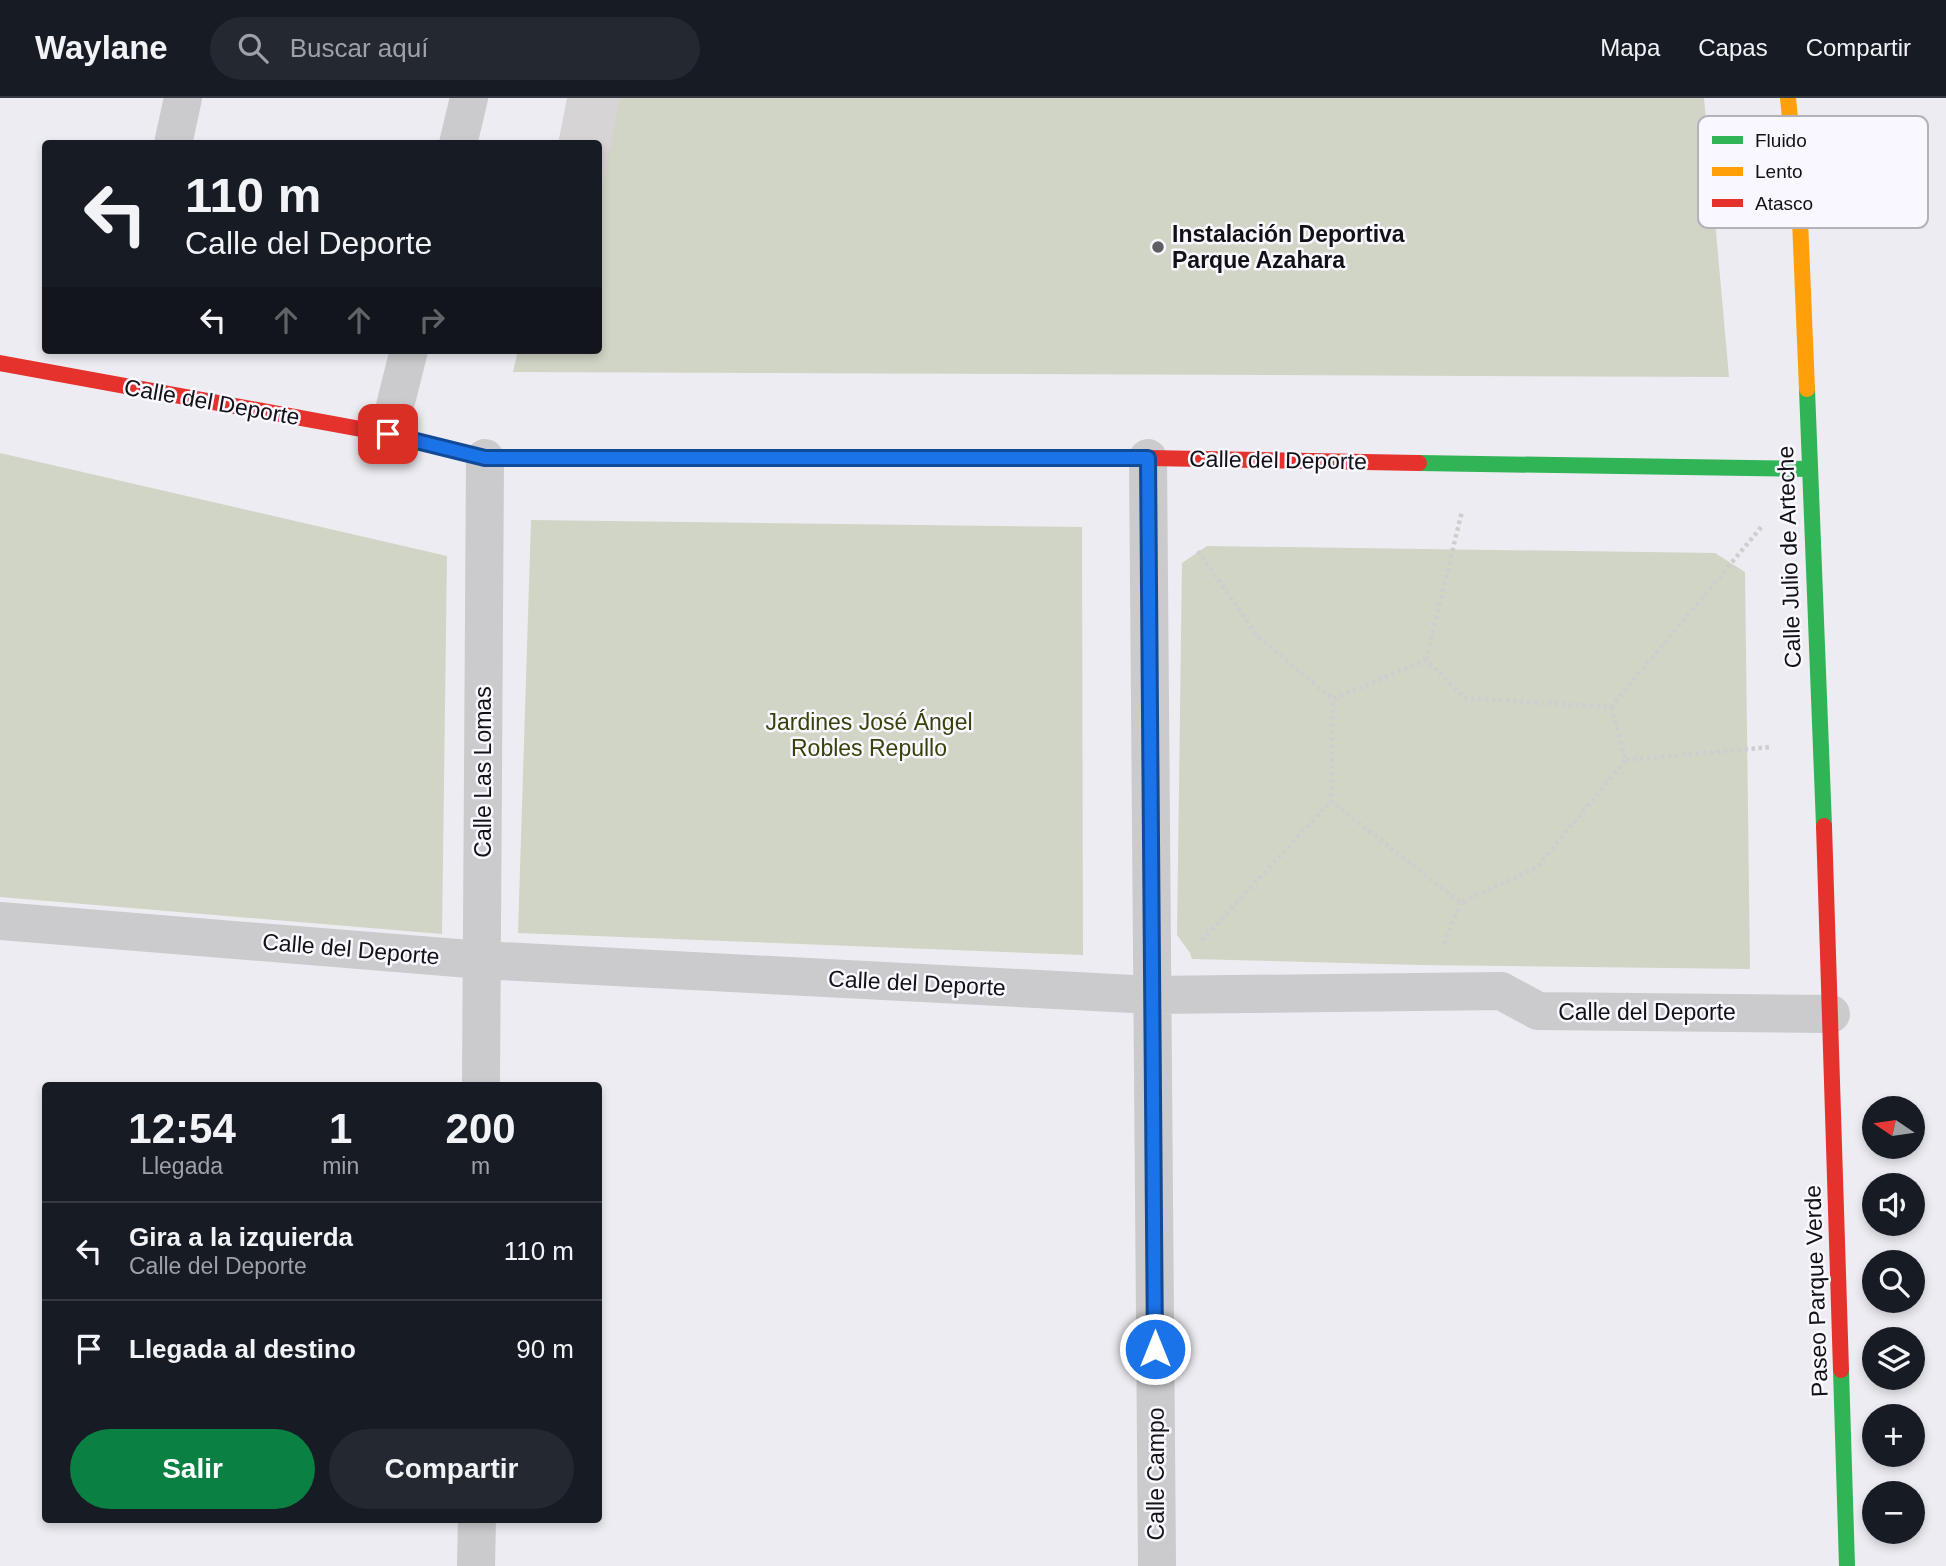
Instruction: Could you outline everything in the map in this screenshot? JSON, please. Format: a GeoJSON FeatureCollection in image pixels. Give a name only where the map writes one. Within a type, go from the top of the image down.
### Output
{"type":"FeatureCollection","features":[{"type":"Feature","properties":{"kind":"street"},"geometry":{"type":"LineString","coordinates":[[174,140],[183,98]]}},
{"type":"Feature","properties":{"kind":"street"},"geometry":{"type":"LineString","coordinates":[[459,140],[469,98]]}},
{"type":"Feature","properties":{"kind":"street","name":"Calle Julio de Arteche"},"geometry":{"type":"LineString","coordinates":[[1788,98],[1790,116]]}},
{"type":"Feature","properties":{"kind":"street","name":"Calle Julio de Arteche"},"geometry":{"type":"LineString","coordinates":[[1800,228],[1831,1014]]}},
{"type":"Feature","properties":{"kind":"street"},"geometry":{"type":"LineString","coordinates":[[388,434],[408,354]]}},
{"type":"Feature","properties":{"kind":"street","name":"Calle del Deporte"},"geometry":{"type":"LineString","coordinates":[[0,363],[388,434],[485,458],[1148,458],[1808,469]]}},
{"type":"Feature","properties":{"kind":"street","name":"Calle Las Lomas"},"geometry":{"type":"LineString","coordinates":[[481,1082],[485,458]]}},
{"type":"Feature","properties":{"kind":"street","name":"Calle Campo"},"geometry":{"type":"LineString","coordinates":[[1148,458],[1157,1566]]}},
{"type":"Feature","properties":{"kind":"street","name":"Calle del Deporte"},"geometry":{"type":"LineString","coordinates":[[0,921],[482,960],[1152,995],[1501,991],[1538,1011],[1831,1014]]}},
{"type":"Feature","properties":{"kind":"street","name":"Paseo Parque Verde"},"geometry":{"type":"LineString","coordinates":[[1831,1014],[1847,1566]]}},
{"type":"Feature","properties":{"kind":"street"},"geometry":{"type":"LineString","coordinates":[[476,1566],[477,1523]]}},
{"type":"Feature","properties":{"kind":"path"},"geometry":{"type":"LineString","coordinates":[[1426,660],[1474,463]]}},
{"type":"Feature","properties":{"kind":"path"},"geometry":{"type":"LineString","coordinates":[[1611,707],[1808,469]]}},
{"type":"Feature","properties":{"kind":"path"},"geometry":{"type":"LineString","coordinates":[[1192,540],[1259,638],[1333,699]]}},
{"type":"Feature","properties":{"kind":"path"},"geometry":{"type":"LineString","coordinates":[[1426,660],[1465,698],[1611,707]]}},
{"type":"Feature","properties":{"kind":"path"},"geometry":{"type":"LineString","coordinates":[[1333,699],[1426,660]]}},
{"type":"Feature","properties":{"kind":"path"},"geometry":{"type":"LineString","coordinates":[[1152,995],[1331,801],[1333,699]]}},
{"type":"Feature","properties":{"kind":"path"},"geometry":{"type":"LineString","coordinates":[[1611,707],[1626,760]]}},
{"type":"Feature","properties":{"kind":"path"},"geometry":{"type":"LineString","coordinates":[[1331,801],[1461,903],[1536,868],[1626,760],[1820,744]]}},
{"type":"Feature","properties":{"kind":"green space","name":"Instalación Deportiva Parque Azahara"},"geometry":{"type":"Polygon","coordinates":[[[567,98],[1704,98],[1706,116],[1698,116],[1698,228],[1716,228],[1729,377],[513,372],[517,354],[602,354],[602,140],[595,140],[567,98]]]}},
{"type":"Feature","properties":{"kind":"green space"},"geometry":{"type":"Polygon","coordinates":[[[0,453],[447,556],[442,934],[0,897],[0,453]]]}},
{"type":"Feature","properties":{"kind":"green space","name":"Jardines José Ángel Robles Repullo"},"geometry":{"type":"Polygon","coordinates":[[[531,520],[1082,527],[1083,955],[518,933],[531,520]]]}},
{"type":"Feature","properties":{"kind":"green space"},"geometry":{"type":"Polygon","coordinates":[[[1207,546],[1715,553],[1745,572],[1750,969],[1192,959],[1177,935],[1182,563],[1207,546]]]}},
{"type":"Feature","properties":{"kind":"building"},"geometry":{"type":"Polygon","coordinates":[[[567,98],[620,98],[602,191],[602,140],[559,140],[567,98]]]}},
{"type":"Feature","properties":{"kind":"traffic: fast"},"geometry":{"type":"LineString","coordinates":[[1807,389],[1824,826]]}},
{"type":"Feature","properties":{"kind":"traffic: fast"},"geometry":{"type":"LineString","coordinates":[[516,458],[875,458]]}},
{"type":"Feature","properties":{"kind":"traffic: fast"},"geometry":{"type":"LineString","coordinates":[[1419,463],[1808,469]]}},
{"type":"Feature","properties":{"kind":"traffic: fast"},"geometry":{"type":"LineString","coordinates":[[1841,1370],[1847,1566]]}},
{"type":"Feature","properties":{"kind":"traffic: slow"},"geometry":{"type":"LineString","coordinates":[[1788,98],[1790,116]]}},
{"type":"Feature","properties":{"kind":"traffic: slow"},"geometry":{"type":"LineString","coordinates":[[1800,228],[1807,389]]}},
{"type":"Feature","properties":{"kind":"traffic: jam"},"geometry":{"type":"LineString","coordinates":[[0,363],[388,434],[485,458],[516,458]]}},
{"type":"Feature","properties":{"kind":"traffic: jam"},"geometry":{"type":"LineString","coordinates":[[875,458],[1148,458],[1419,463]]}},
{"type":"Feature","properties":{"kind":"traffic: jam"},"geometry":{"type":"LineString","coordinates":[[1824,826],[1841,1370]]}},
{"type":"Feature","properties":{"kind":"place","name":"Instalación Deportiva Parque Azahara"},"geometry":{"type":"Point","coordinates":[1158,247]}},
{"type":"Feature","properties":{"kind":"route"},"geometry":{"type":"LineString","coordinates":[[388,434],[485,458],[1148,458],[1155,1349]]}}]}
